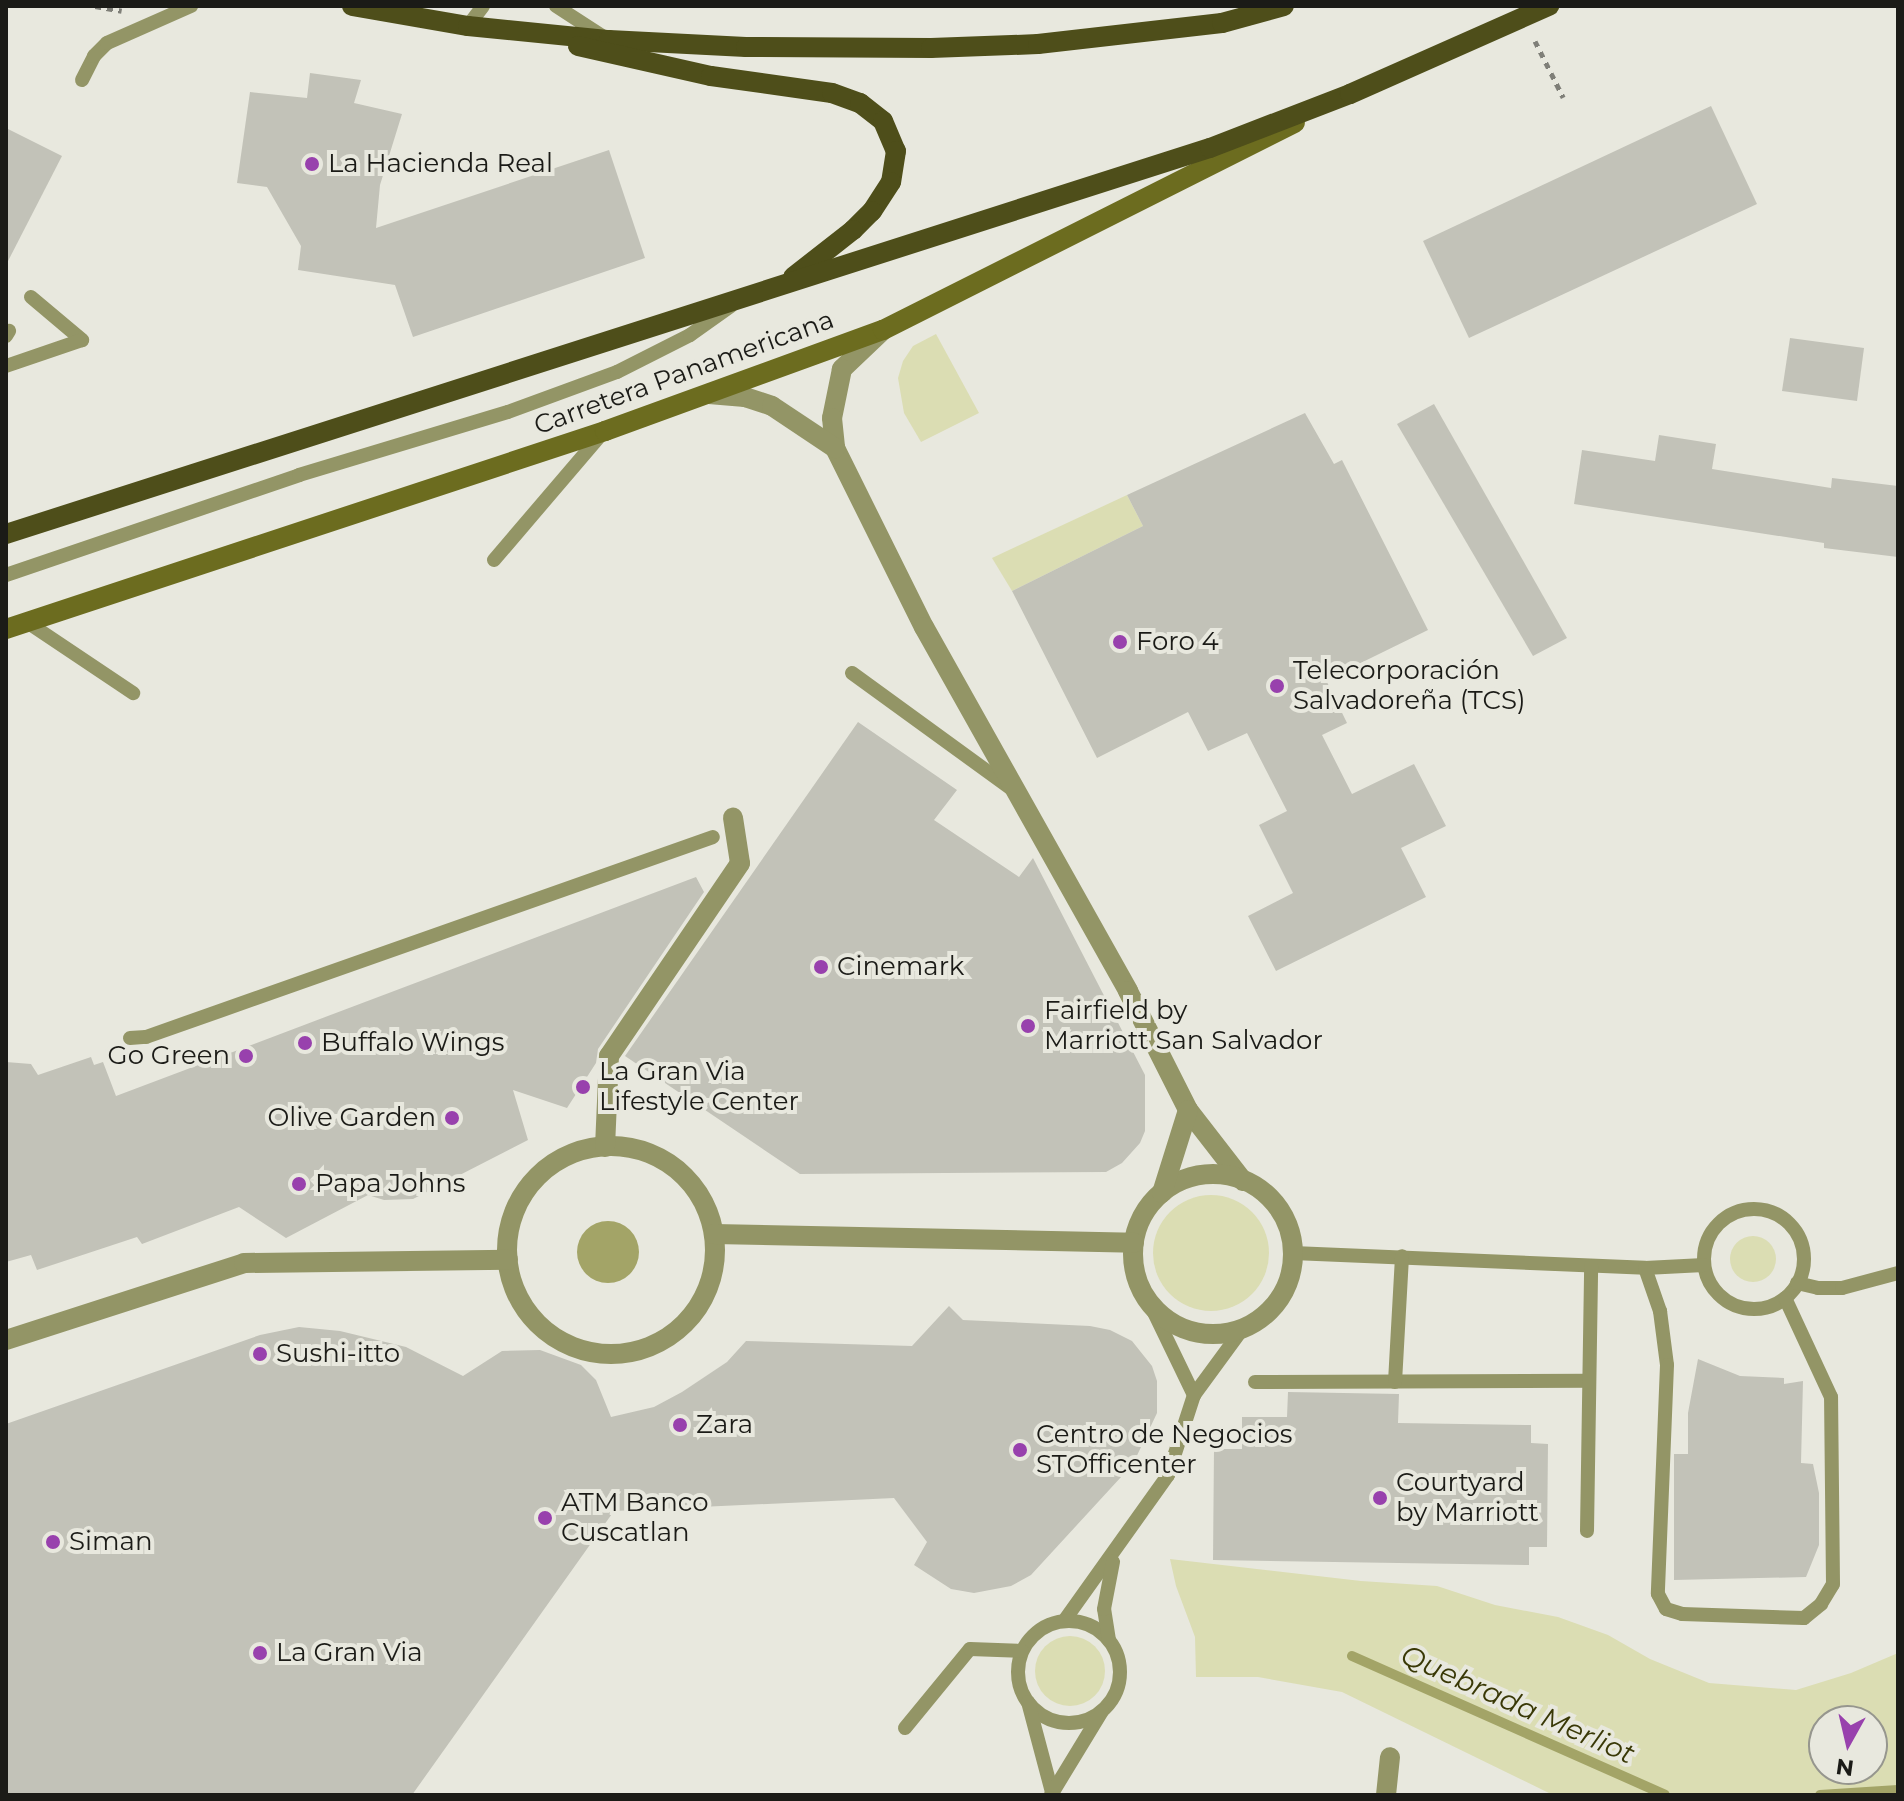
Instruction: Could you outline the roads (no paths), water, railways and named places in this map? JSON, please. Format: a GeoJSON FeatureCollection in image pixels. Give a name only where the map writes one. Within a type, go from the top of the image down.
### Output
{"type":"FeatureCollection","features":[{"type":"Feature","properties":{"kind":"main road"},"geometry":{"type":"LineString","coordinates":[[352,6],[468,26],[609,40],[746,47],[931,48],[1038,44],[1222,23],[1284,6]]}},
{"type":"Feature","properties":{"kind":"main road","name":"Carretera Panamericana"},"geometry":{"type":"LineString","coordinates":[[6,534],[1210,148],[1350,94],[1549,6]]}},
{"type":"Feature","properties":{"kind":"main road"},"geometry":{"type":"LineString","coordinates":[[523,32],[627,60],[832,93],[860,103],[883,121],[896,151],[891,182],[872,211],[853,230],[776,288]]}},
{"type":"Feature","properties":{"kind":"street","name":"Carretera Panamericana"},"geometry":{"type":"LineString","coordinates":[[6,629],[605,431],[883,330],[1018,265],[1350,94]]}},
{"type":"Feature","properties":{"kind":"street"},"geometry":{"type":"LineString","coordinates":[[883,330],[842,369],[832,418],[835,448],[924,627],[1128,991],[1188,1110],[1243,1181]]}},
{"type":"Feature","properties":{"kind":"street"},"geometry":{"type":"LineString","coordinates":[[705,394],[745,397],[772,406],[835,448]]}},
{"type":"Feature","properties":{"kind":"street"},"geometry":{"type":"LineString","coordinates":[[605,1147],[609,1056],[740,863],[733,818]]}},
{"type":"Feature","properties":{"kind":"street"},"geometry":{"type":"LineString","coordinates":[[1162,1193],[1188,1110]]}},
{"type":"Feature","properties":{"kind":"street"},"geometry":{"type":"LineString","coordinates":[[605,1147],[636,1149],[679,1172],[700,1196],[714,1234],[712,1277],[697,1308],[673,1334],[642,1349],[625,1353],[582,1349],[543,1329],[521,1302],[508,1260],[510,1222],[534,1180],[559,1160],[605,1147]]}},
{"type":"Feature","properties":{"kind":"street"},"geometry":{"type":"LineString","coordinates":[[1221,1175],[1243,1181],[1268,1196],[1279,1209],[1289,1230],[1293,1253],[1288,1281],[1281,1295],[1267,1313],[1243,1328],[1214,1334],[1191,1330],[1169,1321],[1148,1300],[1135,1273],[1134,1243],[1146,1210],[1162,1193],[1198,1176],[1221,1175]]}},
{"type":"Feature","properties":{"kind":"street"},"geometry":{"type":"LineString","coordinates":[[714,1234],[1134,1243]]}},
{"type":"Feature","properties":{"kind":"street"},"geometry":{"type":"LineString","coordinates":[[6,1340],[244,1263],[508,1260]]}},
{"type":"Feature","properties":{"kind":"street"},"geometry":{"type":"LineString","coordinates":[[1386,1795],[1390,1757]]}},
{"type":"Feature","properties":{"kind":"lane"},"geometry":{"type":"LineString","coordinates":[[82,80],[94,56],[107,43],[191,6]]}},
{"type":"Feature","properties":{"kind":"lane"},"geometry":{"type":"LineString","coordinates":[[468,26],[483,6]]}},
{"type":"Feature","properties":{"kind":"lane"},"geometry":{"type":"LineString","coordinates":[[556,6],[609,40]]}},
{"type":"Feature","properties":{"kind":"lane"},"geometry":{"type":"LineString","coordinates":[[6,366],[82,340],[31,297]]}},
{"type":"Feature","properties":{"kind":"lane"},"geometry":{"type":"LineString","coordinates":[[6,575],[299,475],[508,412],[617,372],[690,335],[741,299]]}},
{"type":"Feature","properties":{"kind":"lane"},"geometry":{"type":"LineString","coordinates":[[494,560],[605,431]]}},
{"type":"Feature","properties":{"kind":"lane"},"geometry":{"type":"LineString","coordinates":[[27,622],[133,693]]}},
{"type":"Feature","properties":{"kind":"lane"},"geometry":{"type":"LineString","coordinates":[[852,673],[1017,793]]}},
{"type":"Feature","properties":{"kind":"lane"},"geometry":{"type":"LineString","coordinates":[[130,1038],[146,1037],[713,837]]}},
{"type":"Feature","properties":{"kind":"lane"},"geometry":{"type":"LineString","coordinates":[[1742,1210],[1763,1210],[1785,1221],[1798,1237],[1803,1262],[1797,1283],[1785,1298],[1761,1308],[1732,1304],[1711,1285],[1704,1265],[1706,1245],[1718,1224],[1742,1210]]}},
{"type":"Feature","properties":{"kind":"lane"},"geometry":{"type":"LineString","coordinates":[[1293,1253],[1645,1268],[1704,1265]]}},
{"type":"Feature","properties":{"kind":"lane"},"geometry":{"type":"LineString","coordinates":[[1395,1382],[1402,1256]]}},
{"type":"Feature","properties":{"kind":"lane"},"geometry":{"type":"LineString","coordinates":[[1587,1531],[1591,1266]]}},
{"type":"Feature","properties":{"kind":"lane"},"geometry":{"type":"LineString","coordinates":[[1645,1268],[1660,1311],[1667,1365],[1658,1594],[1666,1609],[1682,1614],[1804,1618],[1821,1604],[1833,1584],[1831,1397],[1785,1298]]}},
{"type":"Feature","properties":{"kind":"lane"},"geometry":{"type":"LineString","coordinates":[[1797,1283],[1818,1288],[1842,1288],[1898,1273]]}},
{"type":"Feature","properties":{"kind":"lane"},"geometry":{"type":"LineString","coordinates":[[1148,1300],[1194,1395]]}},
{"type":"Feature","properties":{"kind":"lane"},"geometry":{"type":"LineString","coordinates":[[1052,1794],[1028,1702],[1018,1679],[1022,1651],[1037,1632],[1064,1621],[1114,1556],[1175,1462],[1194,1395],[1243,1328]]}},
{"type":"Feature","properties":{"kind":"lane"},"geometry":{"type":"LineString","coordinates":[[1255,1382],[1589,1381]]}},
{"type":"Feature","properties":{"kind":"lane"},"geometry":{"type":"LineString","coordinates":[[1052,1794],[1116,1690],[1119,1675],[1116,1654],[1109,1640],[1104,1609],[1114,1556]]}},
{"type":"Feature","properties":{"kind":"lane"},"geometry":{"type":"LineString","coordinates":[[1064,1621],[1088,1625],[1109,1640]]}},
{"type":"Feature","properties":{"kind":"lane"},"geometry":{"type":"LineString","coordinates":[[905,1728],[970,1649],[1022,1651]]}},
{"type":"Feature","properties":{"kind":"lane"},"geometry":{"type":"LineString","coordinates":[[1028,1702],[1047,1717],[1067,1722],[1087,1719],[1105,1707]]}},
{"type":"Feature","properties":{"kind":"waterway","name":"Quebrada Merliot"},"geometry":{"type":"LineString","coordinates":[[1352,1656],[1665,1795]]}},
{"type":"Feature","properties":{"kind":"waterway","name":"Quebrada Merliot"},"geometry":{"type":"LineString","coordinates":[[1820,1795],[1898,1790]]}},
{"type":"Feature","properties":{"kind":"place","name":"La Hacienda Real"},"geometry":{"type":"Point","coordinates":[312,164]}},
{"type":"Feature","properties":{"kind":"place","name":"Foro 4"},"geometry":{"type":"Point","coordinates":[1120,642]}},
{"type":"Feature","properties":{"kind":"place","name":"Telecorporación Salvadoreña (TCS)"},"geometry":{"type":"Point","coordinates":[1277,686]}},
{"type":"Feature","properties":{"kind":"place","name":"Cinemark"},"geometry":{"type":"Point","coordinates":[821,967]}},
{"type":"Feature","properties":{"kind":"place","name":"Fairfield by Marriott San Salvador"},"geometry":{"type":"Point","coordinates":[1028,1026]}},
{"type":"Feature","properties":{"kind":"place","name":"Buffalo Wings"},"geometry":{"type":"Point","coordinates":[305,1043]}},
{"type":"Feature","properties":{"kind":"place","name":"Go Green"},"geometry":{"type":"Point","coordinates":[246,1056]}},
{"type":"Feature","properties":{"kind":"place","name":"La Gran Via Lifestyle Center"},"geometry":{"type":"Point","coordinates":[583,1087]}},
{"type":"Feature","properties":{"kind":"place","name":"Olive Garden"},"geometry":{"type":"Point","coordinates":[452,1118]}},
{"type":"Feature","properties":{"kind":"place","name":"Papa Johns"},"geometry":{"type":"Point","coordinates":[299,1184]}},
{"type":"Feature","properties":{"kind":"place","name":"Sushi-itto"},"geometry":{"type":"Point","coordinates":[260,1354]}},
{"type":"Feature","properties":{"kind":"place","name":"Zara"},"geometry":{"type":"Point","coordinates":[680,1425]}},
{"type":"Feature","properties":{"kind":"place","name":"Centro de Negocios STOfficenter"},"geometry":{"type":"Point","coordinates":[1020,1450]}},
{"type":"Feature","properties":{"kind":"place","name":"Courtyard by Marriott"},"geometry":{"type":"Point","coordinates":[1380,1498]}},
{"type":"Feature","properties":{"kind":"place","name":"ATM Banco Cuscatlan"},"geometry":{"type":"Point","coordinates":[545,1518]}},
{"type":"Feature","properties":{"kind":"place","name":"Siman"},"geometry":{"type":"Point","coordinates":[53,1542]}},
{"type":"Feature","properties":{"kind":"place","name":"La Gran Via"},"geometry":{"type":"Point","coordinates":[260,1653]}}]}
